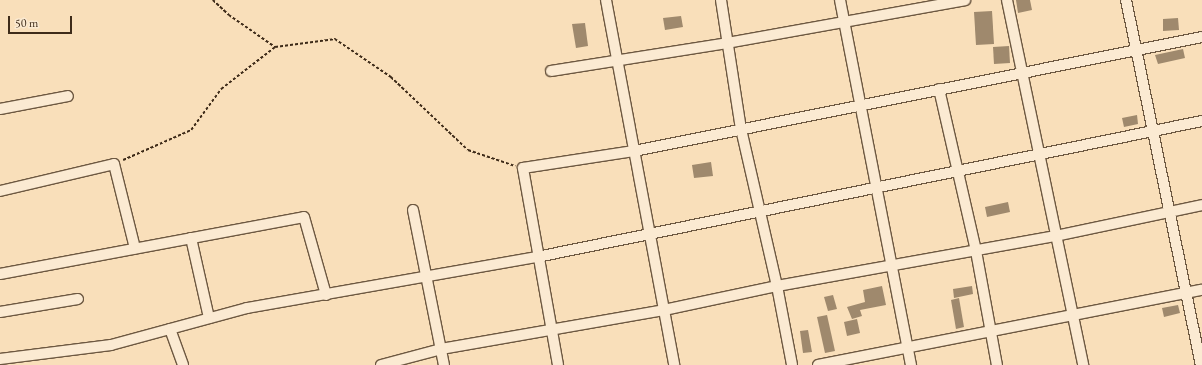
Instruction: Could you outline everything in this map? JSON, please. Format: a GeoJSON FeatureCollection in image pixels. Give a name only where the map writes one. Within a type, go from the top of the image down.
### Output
{"type":"FeatureCollection","features":[{"type":"Feature","properties":{"kind":"street"},"geometry":{"type":"LineString","coordinates":[[606,0],[616,62],[674,365]]}},
{"type":"Feature","properties":{"kind":"street"},"geometry":{"type":"LineString","coordinates":[[721,0],[740,129],[777,286],[792,365]]}},
{"type":"Feature","properties":{"kind":"street"},"geometry":{"type":"LineString","coordinates":[[840,0],[911,365]]}},
{"type":"Feature","properties":{"kind":"street"},"geometry":{"type":"LineString","coordinates":[[551,71],[727,44],[965,0]]}},
{"type":"Feature","properties":{"kind":"street"},"geometry":{"type":"LineString","coordinates":[[1007,0],[1083,365]]}},
{"type":"Feature","properties":{"kind":"street"},"geometry":{"type":"LineString","coordinates":[[1126,0],[1168,212],[1201,365]]}},
{"type":"Feature","properties":{"kind":"street"},"geometry":{"type":"LineString","coordinates":[[558,365],[537,257],[523,168],[634,151],[860,104],[1202,38]]}},
{"type":"Feature","properties":{"kind":"street"},"geometry":{"type":"LineString","coordinates":[[939,89],[976,251],[997,365]]}},
{"type":"Feature","properties":{"kind":"street"},"geometry":{"type":"LineString","coordinates":[[0,109],[68,96]]}},
{"type":"Feature","properties":{"kind":"street"},"geometry":{"type":"LineString","coordinates":[[0,359],[111,345],[247,308],[326,295],[426,275],[537,257],[876,186],[958,171],[1202,121]]}},
{"type":"Feature","properties":{"kind":"street"},"geometry":{"type":"LineString","coordinates":[[0,190],[114,164],[135,248]]}},
{"type":"Feature","properties":{"kind":"street"},"geometry":{"type":"LineString","coordinates":[[381,365],[441,349],[664,310],[777,286],[976,251],[1202,205]]}},
{"type":"Feature","properties":{"kind":"street"},"geometry":{"type":"LineString","coordinates":[[413,210],[444,365]]}},
{"type":"Feature","properties":{"kind":"street"},"geometry":{"type":"LineString","coordinates":[[0,274],[304,218],[326,295]]}},
{"type":"Feature","properties":{"kind":"street"},"geometry":{"type":"LineString","coordinates":[[191,238],[209,318]]}},
{"type":"Feature","properties":{"kind":"street"},"geometry":{"type":"LineString","coordinates":[[818,365],[1072,314],[1202,290]]}},
{"type":"Feature","properties":{"kind":"street"},"geometry":{"type":"LineString","coordinates":[[0,312],[78,299]]}},
{"type":"Feature","properties":{"kind":"street"},"geometry":{"type":"LineString","coordinates":[[170,329],[183,365]]}},
{"type":"Feature","properties":{"kind":"path"},"geometry":{"type":"LineString","coordinates":[[213,0],[229,15],[275,47]]}},
{"type":"Feature","properties":{"kind":"path"},"geometry":{"type":"LineString","coordinates":[[114,164],[192,130],[221,89],[275,47],[335,39],[391,77],[468,150],[523,168]]}},
{"type":"Feature","properties":{"kind":"building"},"geometry":{"type":"Polygon","coordinates":[[[1016,0],[1030,0],[1032,10],[1018,13],[1016,0]]]}},
{"type":"Feature","properties":{"kind":"building"},"geometry":{"type":"Polygon","coordinates":[[[992,11],[994,44],[976,45],[974,12],[992,11]]]}},
{"type":"Feature","properties":{"kind":"building"},"geometry":{"type":"Polygon","coordinates":[[[681,16],[683,27],[665,30],[663,18],[681,16]]]}},
{"type":"Feature","properties":{"kind":"building"},"geometry":{"type":"Polygon","coordinates":[[[1178,18],[1179,30],[1163,31],[1163,19],[1178,18]]]}},
{"type":"Feature","properties":{"kind":"building"},"geometry":{"type":"Polygon","coordinates":[[[585,23],[588,46],[576,48],[572,24],[585,23]]]}},
{"type":"Feature","properties":{"kind":"building"},"geometry":{"type":"Polygon","coordinates":[[[1009,46],[1010,63],[994,64],[993,47],[1009,46]]]}},
{"type":"Feature","properties":{"kind":"building"},"geometry":{"type":"Polygon","coordinates":[[[1183,49],[1185,58],[1158,64],[1155,55],[1183,49]]]}},
{"type":"Feature","properties":{"kind":"building"},"geometry":{"type":"Polygon","coordinates":[[[1137,115],[1138,124],[1124,127],[1122,118],[1137,115]]]}},
{"type":"Feature","properties":{"kind":"building"},"geometry":{"type":"Polygon","coordinates":[[[711,162],[713,176],[694,178],[692,165],[711,162]]]}},
{"type":"Feature","properties":{"kind":"building"},"geometry":{"type":"Polygon","coordinates":[[[1008,202],[1010,212],[987,217],[985,207],[1008,202]]]}},
{"type":"Feature","properties":{"kind":"building"},"geometry":{"type":"Polygon","coordinates":[[[882,286],[886,305],[860,310],[862,316],[852,319],[847,307],[865,302],[863,290],[882,286]]]}},
{"type":"Feature","properties":{"kind":"building"},"geometry":{"type":"Polygon","coordinates":[[[972,286],[973,294],[954,298],[953,289],[972,286]]]}},
{"type":"Feature","properties":{"kind":"building"},"geometry":{"type":"Polygon","coordinates":[[[833,295],[837,309],[828,311],[824,297],[833,295]]]}},
{"type":"Feature","properties":{"kind":"building"},"geometry":{"type":"Polygon","coordinates":[[[959,298],[964,327],[956,329],[951,300],[959,298]]]}},
{"type":"Feature","properties":{"kind":"building"},"geometry":{"type":"Polygon","coordinates":[[[1178,305],[1180,313],[1164,317],[1162,308],[1178,305]]]}},
{"type":"Feature","properties":{"kind":"building"},"geometry":{"type":"Polygon","coordinates":[[[827,315],[835,351],[825,353],[817,317],[827,315]]]}},
{"type":"Feature","properties":{"kind":"building"},"geometry":{"type":"Polygon","coordinates":[[[857,319],[860,333],[847,336],[844,322],[857,319]]]}},
{"type":"Feature","properties":{"kind":"building"},"geometry":{"type":"Polygon","coordinates":[[[808,330],[812,352],[803,353],[800,331],[808,330]]]}}]}
